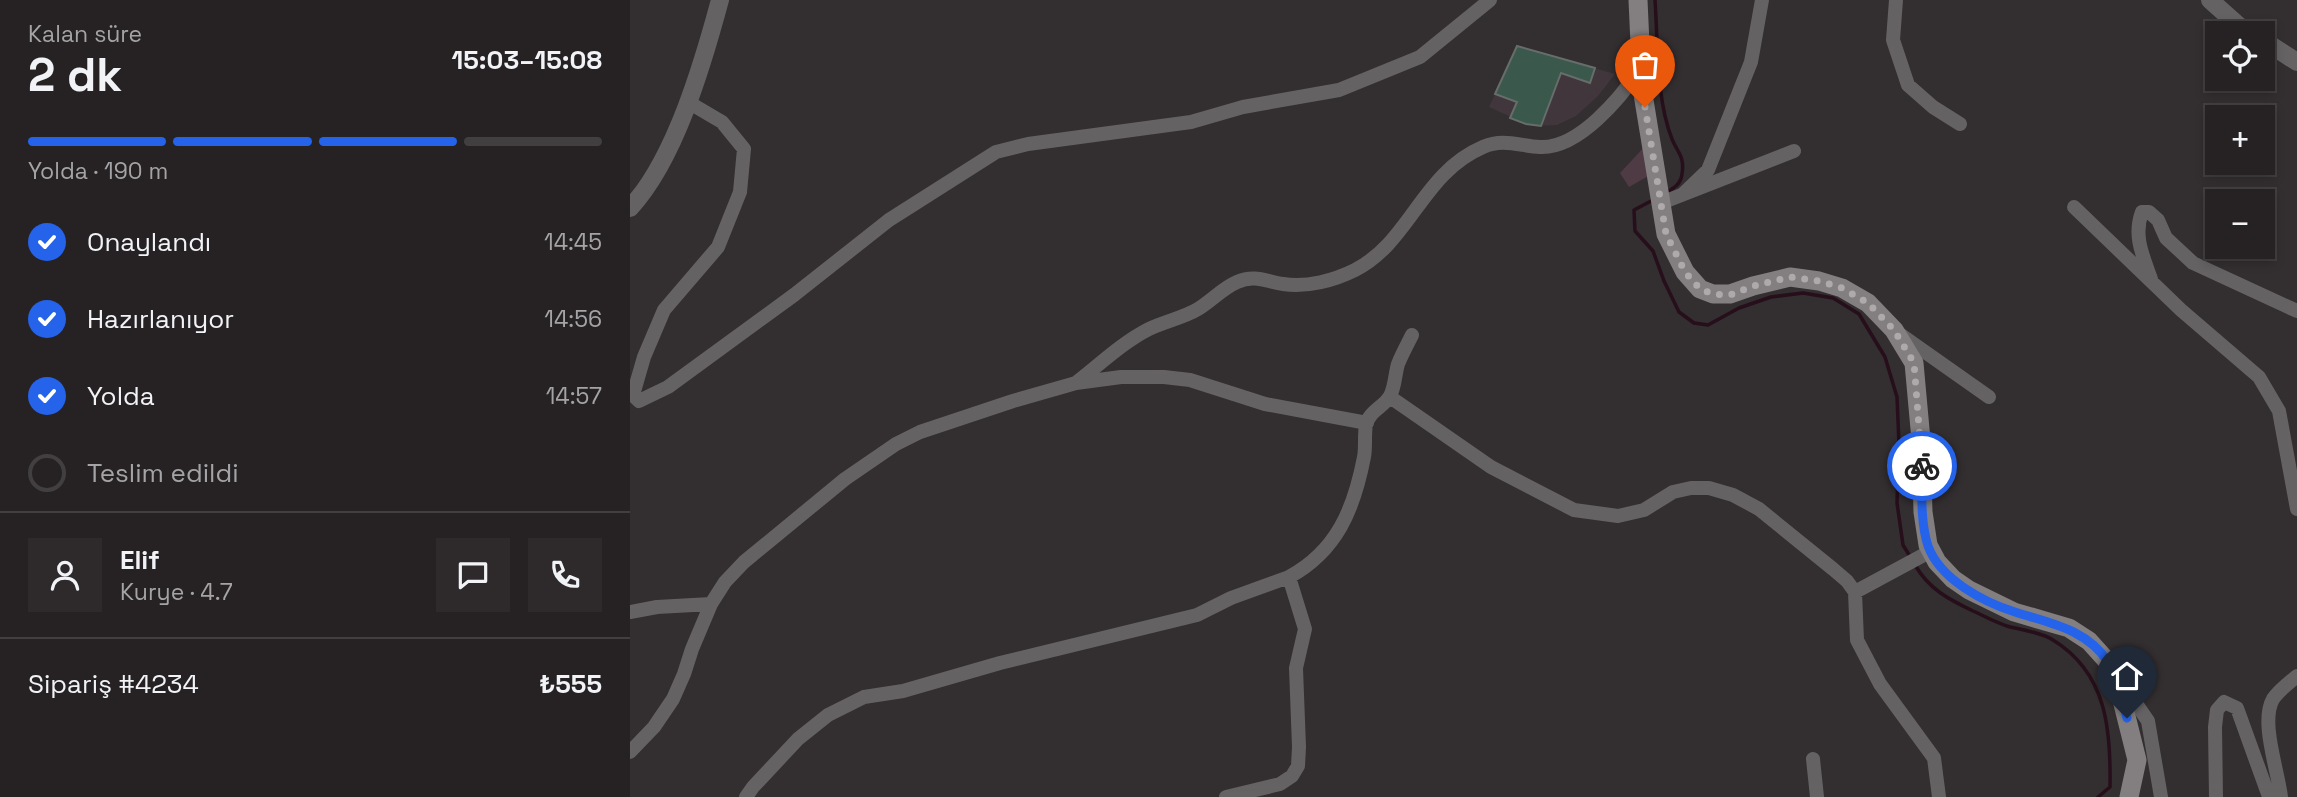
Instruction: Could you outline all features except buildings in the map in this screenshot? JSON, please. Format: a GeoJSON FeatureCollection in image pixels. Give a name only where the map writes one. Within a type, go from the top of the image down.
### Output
{"type":"FeatureCollection","features":[{"type":"Feature","properties":{"kind":"main road"},"geometry":{"type":"LineString","coordinates":[[1638,0],[1642,88],[1666,234],[1685,272],[1700,289],[1713,294],[1730,295],[1790,277],[1819,281],[1842,288],[1868,303],[1894,330],[1914,363],[1921,440],[1923,512],[1928,545],[1926,554],[1952,579],[1969,590],[2014,612],[2069,628],[2089,641],[2108,662],[2121,696],[2137,760],[2129,797]]}},
{"type":"Feature","properties":{"kind":"street"},"geometry":{"type":"LineString","coordinates":[[630,208],[663,160],[706,54],[720,0]]}},
{"type":"Feature","properties":{"kind":"street"},"geometry":{"type":"LineString","coordinates":[[688,102],[722,121],[744,149],[740,192],[718,247],[664,310],[644,357],[633,395],[639,401],[668,387],[794,295],[889,219],[996,152],[1028,144],[1191,122],[1243,107],[1339,90],[1420,57],[1490,0]]}},
{"type":"Feature","properties":{"kind":"street"},"geometry":{"type":"LineString","coordinates":[[1683,194],[1708,170],[1751,62],[1762,0]]}},
{"type":"Feature","properties":{"kind":"street"},"geometry":{"type":"LineString","coordinates":[[1896,0],[1893,40],[1908,85],[1933,107],[1959,124]]}},
{"type":"Feature","properties":{"kind":"street"},"geometry":{"type":"LineString","coordinates":[[2210,0],[2233,21]]}},
{"type":"Feature","properties":{"kind":"street"},"geometry":{"type":"LineString","coordinates":[[2275,48],[2297,62]]}},
{"type":"Feature","properties":{"kind":"street"},"geometry":{"type":"LineString","coordinates":[[1076,383],[1147,330],[1196,311],[1237,282],[1262,278],[1284,285],[1331,280],[1372,260],[1386,248],[1444,172],[1465,156],[1484,146],[1504,141],[1544,148],[1563,142],[1585,130],[1624,92],[1641,68]]}},
{"type":"Feature","properties":{"kind":"street"},"geometry":{"type":"LineString","coordinates":[[1661,202],[1794,151]]}},
{"type":"Feature","properties":{"kind":"street"},"geometry":{"type":"LineString","coordinates":[[2074,207],[2153,283],[2259,377],[2279,411],[2297,509]]}},
{"type":"Feature","properties":{"kind":"street"},"geometry":{"type":"LineString","coordinates":[[2153,283],[2140,250],[2137,225],[2142,212],[2149,212],[2158,219],[2166,238],[2193,263],[2297,311]]}},
{"type":"Feature","properties":{"kind":"street"},"geometry":{"type":"LineString","coordinates":[[1894,330],[1989,397]]}},
{"type":"Feature","properties":{"kind":"street"},"geometry":{"type":"LineString","coordinates":[[746,797],[753,786],[798,739],[828,715],[864,697],[904,691],[999,663],[1197,615],[1307,567],[1327,549],[1343,522],[1357,489],[1365,455],[1367,423],[1376,408],[1390,397],[1398,364],[1412,335]]}},
{"type":"Feature","properties":{"kind":"street"},"geometry":{"type":"LineString","coordinates":[[630,752],[654,727],[673,699],[711,604],[725,582],[744,562],[845,479],[896,444],[920,432],[1076,383],[1121,377],[1190,380],[1265,404],[1367,423]]}},
{"type":"Feature","properties":{"kind":"street"},"geometry":{"type":"LineString","coordinates":[[1390,397],[1491,467],[1574,509],[1618,516],[1644,510],[1673,492],[1691,488],[1709,488],[1733,495],[1759,509],[1847,581],[1855,592],[1857,640],[1880,684],[1934,758],[1939,797]]}},
{"type":"Feature","properties":{"kind":"street"},"geometry":{"type":"LineString","coordinates":[[1855,592],[1926,554]]}},
{"type":"Feature","properties":{"kind":"street"},"geometry":{"type":"LineString","coordinates":[[1226,797],[1280,784],[1292,776],[1298,766],[1300,747],[1296,668],[1305,629],[1289,576]]}},
{"type":"Feature","properties":{"kind":"street"},"geometry":{"type":"LineString","coordinates":[[630,612],[657,607],[711,604]]}},
{"type":"Feature","properties":{"kind":"street"},"geometry":{"type":"LineString","coordinates":[[2281,797],[2268,735],[2268,714],[2273,699],[2297,676]]}},
{"type":"Feature","properties":{"kind":"street"},"geometry":{"type":"LineString","coordinates":[[2121,696],[2137,705],[2148,721],[2161,797]]}},
{"type":"Feature","properties":{"kind":"street"},"geometry":{"type":"LineString","coordinates":[[2216,797],[2215,727],[2217,710],[2224,702],[2237,708],[2271,797]]}},
{"type":"Feature","properties":{"kind":"street"},"geometry":{"type":"LineString","coordinates":[[1813,759],[1817,797]]}},
{"type":"Feature","properties":{"kind":"shaded area"},"geometry":{"type":"Polygon","coordinates":[[[1517,46],[1615,74],[1598,96],[1576,116],[1557,125],[1526,124],[1489,107],[1517,46]]]}},
{"type":"Feature","properties":{"kind":"shaded area"},"geometry":{"type":"Polygon","coordinates":[[[1646,145],[1652,174],[1629,187],[1620,173],[1646,145]]]}},
{"type":"Feature","properties":{"kind":"waterway"},"geometry":{"type":"LineString","coordinates":[[1655,0],[1663,106],[1682,163],[1680,180],[1666,193]]}},
{"type":"Feature","properties":{"kind":"waterway"},"geometry":{"type":"LineString","coordinates":[[1653,200],[1634,210],[1635,231],[1653,251],[1679,312],[1694,323],[1708,325],[1739,308],[1771,297],[1803,293],[1833,298],[1859,314],[1885,357],[1897,397],[1897,503],[1903,545],[1911,558]]}},
{"type":"Feature","properties":{"kind":"waterway"},"geometry":{"type":"LineString","coordinates":[[1915,565],[1926,581],[1947,598],[2003,624],[2048,637],[2071,653],[2085,669],[2095,686],[2107,724],[2110,787],[2098,797]]}},
{"type":"Feature","properties":{"kind":"way so far"},"geometry":{"type":"LineString","coordinates":[[1645,107],[1666,234],[1685,272],[1700,289],[1713,294],[1730,295],[1790,277],[1842,288],[1868,303],[1894,330],[1914,363],[1922,466]]}},
{"type":"Feature","properties":{"kind":"route"},"geometry":{"type":"LineString","coordinates":[[1922,466],[1925,529],[1928,545],[1937,562],[1952,579],[1990,601],[2014,612],[2069,628],[2089,641],[2108,662],[2127,718]]}}]}
